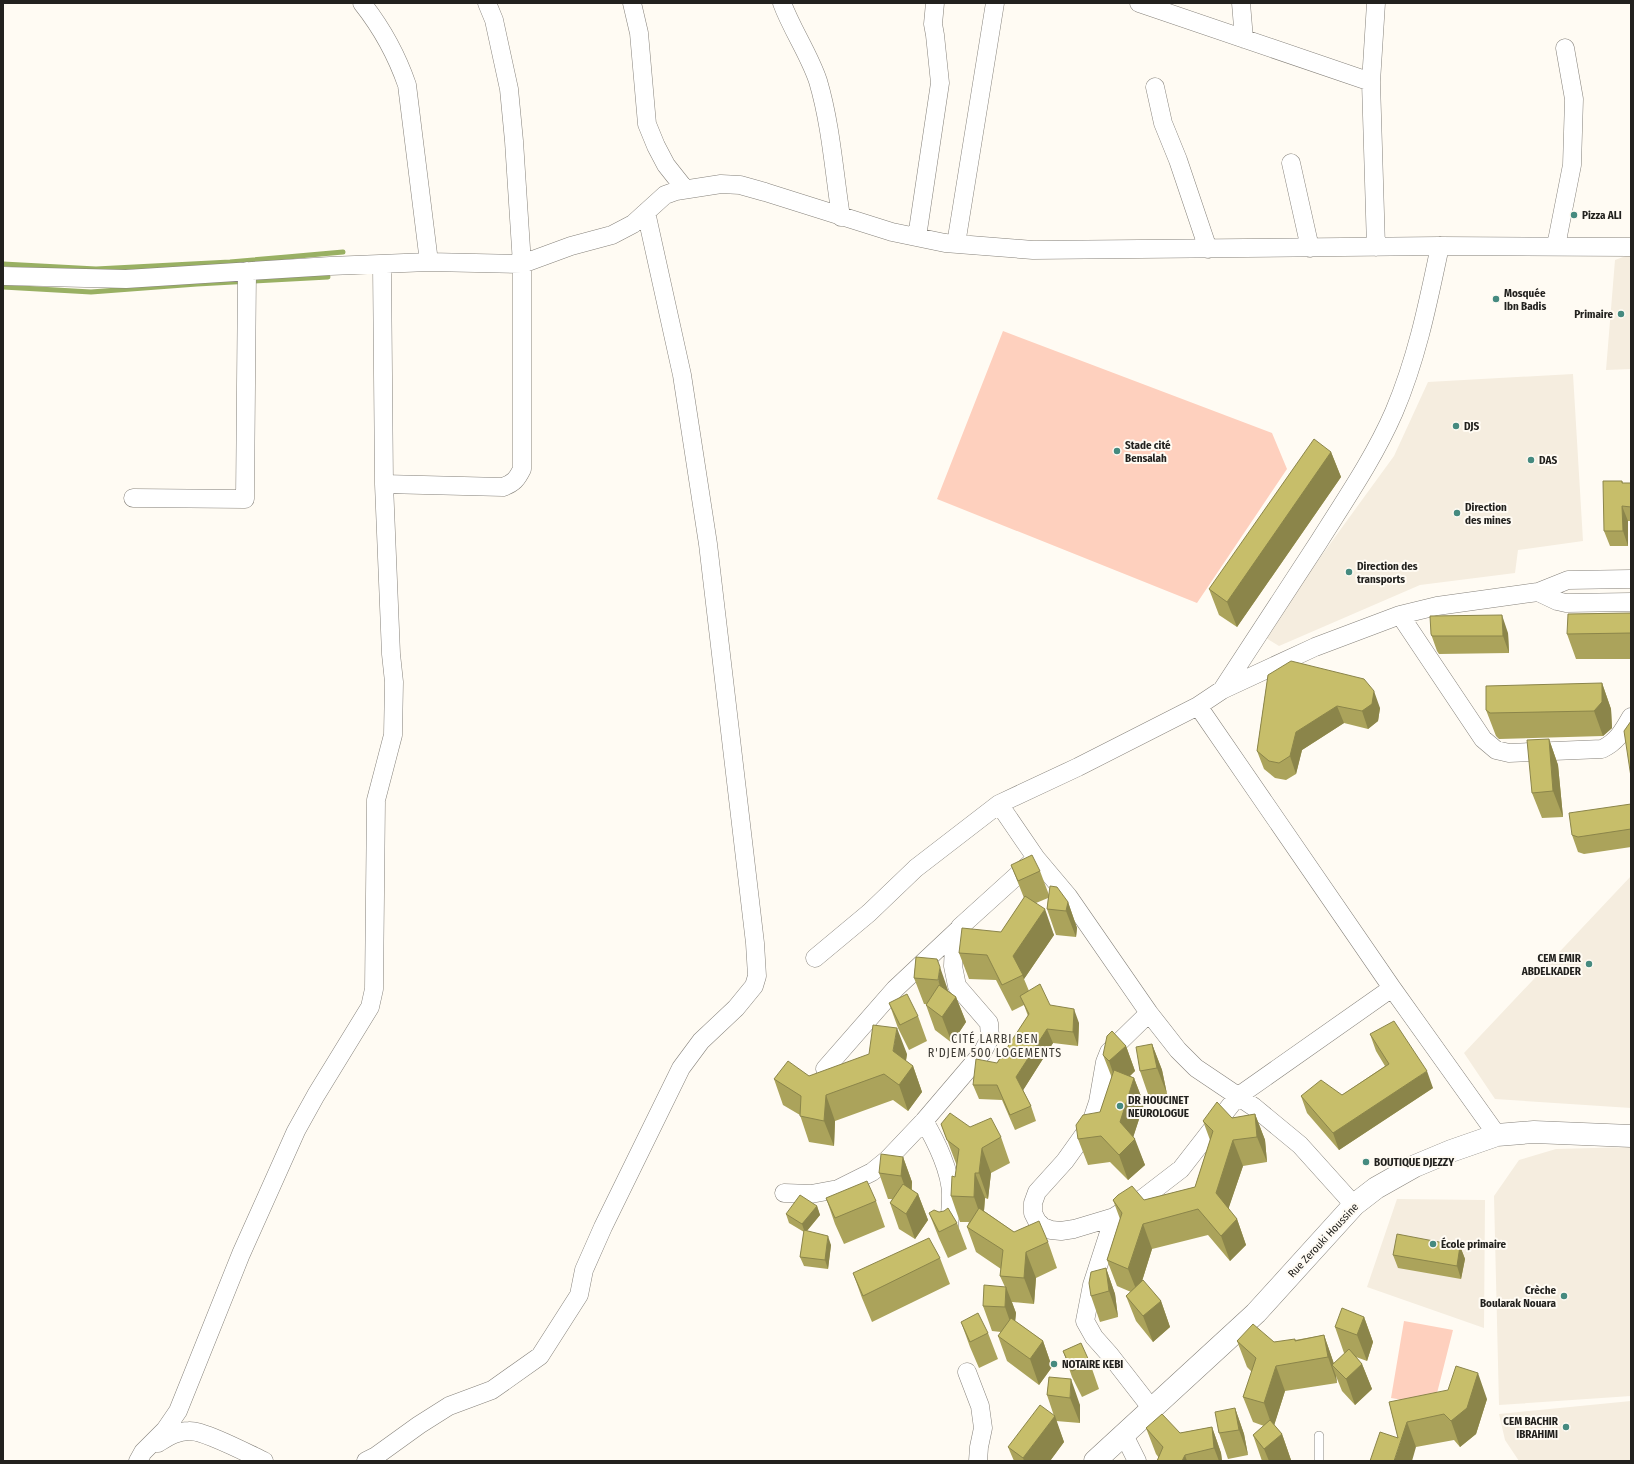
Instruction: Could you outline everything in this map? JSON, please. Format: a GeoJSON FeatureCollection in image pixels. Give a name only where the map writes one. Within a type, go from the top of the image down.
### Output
{"type":"FeatureCollection","features":[{"type":"Feature","properties":{"kind":"main road","name":"Rue Zerouki Houssine"},"geometry":{"type":"LineString","coordinates":[[1095,1461],[1256,1313],[1354,1205],[1376,1188],[1415,1166],[1451,1150],[1497,1135],[1534,1132],[1631,1136]]}},
{"type":"Feature","properties":{"kind":"street"},"geometry":{"type":"LineString","coordinates":[[362,3],[371,14],[400,63],[407,85],[429,262]]}},
{"type":"Feature","properties":{"kind":"street"},"geometry":{"type":"LineString","coordinates":[[384,484],[503,487],[517,480],[522,469],[522,264],[514,141],[509,89],[494,20],[487,3]]}},
{"type":"Feature","properties":{"kind":"street"},"geometry":{"type":"LineString","coordinates":[[632,3],[639,33],[647,124],[666,165],[684,189]]}},
{"type":"Feature","properties":{"kind":"street"},"geometry":{"type":"LineString","coordinates":[[782,3],[809,57],[825,109],[841,217]]}},
{"type":"Feature","properties":{"kind":"street"},"geometry":{"type":"LineString","coordinates":[[917,237],[940,83],[936,34],[933,24],[935,3]]}},
{"type":"Feature","properties":{"kind":"street"},"geometry":{"type":"LineString","coordinates":[[956,244],[995,3]]}},
{"type":"Feature","properties":{"kind":"street"},"geometry":{"type":"LineString","coordinates":[[1140,3],[1371,82]]}},
{"type":"Feature","properties":{"kind":"street"},"geometry":{"type":"LineString","coordinates":[[1241,3],[1244,38]]}},
{"type":"Feature","properties":{"kind":"street"},"geometry":{"type":"LineString","coordinates":[[1376,3],[1371,82],[1376,247]]}},
{"type":"Feature","properties":{"kind":"street"},"geometry":{"type":"LineString","coordinates":[[1556,246],[1572,165],[1574,99],[1565,48]]}},
{"type":"Feature","properties":{"kind":"street"},"geometry":{"type":"LineString","coordinates":[[1156,87],[1163,123],[1178,160],[1208,249]]}},
{"type":"Feature","properties":{"kind":"street"},"geometry":{"type":"LineString","coordinates":[[1291,163],[1310,248]]}},
{"type":"Feature","properties":{"kind":"street"},"geometry":{"type":"LineString","coordinates":[[3,276],[126,279],[330,266],[429,262],[522,264],[571,246],[612,235],[633,224],[665,195],[684,189],[721,184],[740,185],[892,232],[956,244],[1040,250],[1440,246],[1631,247]]}},
{"type":"Feature","properties":{"kind":"street"},"geometry":{"type":"LineString","coordinates":[[366,1461],[376,1456],[419,1425],[449,1406],[492,1390],[540,1356],[579,1295],[584,1270],[603,1227],[681,1068],[701,1042],[736,1008],[754,986],[757,976],[758,963],[705,528],[682,375],[646,212]]}},
{"type":"Feature","properties":{"kind":"street"},"geometry":{"type":"LineString","coordinates":[[1222,690],[1348,496],[1374,453],[1394,412],[1424,325],[1440,246]]}},
{"type":"Feature","properties":{"kind":"street"},"geometry":{"type":"LineString","coordinates":[[141,1456],[165,1430],[178,1411],[241,1254],[296,1131],[370,1006],[374,989],[376,800],[381,776],[394,735],[394,682],[391,654],[384,484],[382,265]]}},
{"type":"Feature","properties":{"kind":"street"},"geometry":{"type":"LineString","coordinates":[[133,498],[244,499],[247,271]]}},
{"type":"Feature","properties":{"kind":"street"},"geometry":{"type":"LineString","coordinates":[[815,958],[869,913],[916,868],[999,804],[1078,767],[1198,706],[1222,690],[1315,647],[1400,615],[1444,605],[1538,592],[1568,580],[1631,579]]}},
{"type":"Feature","properties":{"kind":"street"},"geometry":{"type":"LineString","coordinates":[[1538,592],[1557,601],[1566,602],[1631,602]]}},
{"type":"Feature","properties":{"kind":"street"},"geometry":{"type":"LineString","coordinates":[[1400,615],[1484,739],[1496,750],[1509,753],[1602,749],[1610,746],[1618,738],[1631,717]]}},
{"type":"Feature","properties":{"kind":"street"},"geometry":{"type":"LineString","coordinates":[[1198,706],[1392,988],[1497,1135]]}},
{"type":"Feature","properties":{"kind":"street"},"geometry":{"type":"LineString","coordinates":[[999,804],[1036,858],[1068,896],[1149,1013],[1182,1055],[1196,1068],[1254,1107],[1300,1146],[1354,1205]]}},
{"type":"Feature","properties":{"kind":"street"},"geometry":{"type":"LineString","coordinates":[[825,1069],[895,989],[1036,858]]}},
{"type":"Feature","properties":{"kind":"street"},"geometry":{"type":"LineString","coordinates":[[784,1193],[811,1194],[838,1189],[872,1172],[888,1159],[924,1121],[982,1053],[990,1038],[989,1023],[958,986],[953,966],[954,945],[960,927]]}},
{"type":"Feature","properties":{"kind":"street"},"geometry":{"type":"LineString","coordinates":[[1149,1013],[1109,1052],[1105,1062],[1098,1102],[1092,1120],[1085,1133],[1065,1161],[1037,1192],[1033,1203],[1033,1213],[1037,1221],[1043,1227],[1061,1231],[1074,1228],[1114,1216],[1142,1199],[1181,1170],[1237,1097],[1392,988]]}},
{"type":"Feature","properties":{"kind":"street"},"geometry":{"type":"LineString","coordinates":[[924,1121],[935,1140],[945,1166],[951,1194],[949,1227]]}},
{"type":"Feature","properties":{"kind":"street"},"geometry":{"type":"LineString","coordinates":[[1114,1216],[1092,1285],[1085,1321],[1094,1337],[1152,1409]]}},
{"type":"Feature","properties":{"kind":"street"},"geometry":{"type":"LineString","coordinates":[[967,1372],[980,1406],[983,1428],[978,1461]]}},
{"type":"Feature","properties":{"kind":"street"},"geometry":{"type":"LineString","coordinates":[[141,1456],[173,1434],[191,1430],[211,1437],[264,1461]]}},
{"type":"Feature","properties":{"kind":"street"},"geometry":{"type":"LineString","coordinates":[[1124,1435],[1137,1461]]}},
{"type":"Feature","properties":{"kind":"lane"},"geometry":{"type":"LineString","coordinates":[[1319,1436],[1319,1461]]}},
{"type":"Feature","properties":{"kind":"shaded area","name":"Primaire"},"geometry":{"type":"Polygon","coordinates":[[[1631,254],[1631,369],[1606,370],[1615,260],[1631,254]]]}},
{"type":"Feature","properties":{"kind":"shaded area","name":"Stade cité Bensalah"},"geometry":{"type":"Polygon","coordinates":[[[1003,331],[1272,433],[1287,469],[1197,603],[937,499],[1003,331]]]}},
{"type":"Feature","properties":{"kind":"shaded area"},"geometry":{"type":"Polygon","coordinates":[[[1573,374],[1583,541],[1518,550],[1515,573],[1420,585],[1279,646],[1263,636],[1394,456],[1428,382],[1573,374]]]}},
{"type":"Feature","properties":{"kind":"shaded area","name":"CEM EMIR ABDELKADER"},"geometry":{"type":"Polygon","coordinates":[[[1631,876],[1631,1108],[1495,1099],[1464,1053],[1631,876]]]}},
{"type":"Feature","properties":{"kind":"shaded area","name":"Crèche Boularak Nouara"},"geometry":{"type":"Polygon","coordinates":[[[1631,1147],[1631,1396],[1499,1405],[1494,1196],[1519,1160],[1556,1149],[1631,1147]]]}},
{"type":"Feature","properties":{"kind":"shaded area","name":"École primaire"},"geometry":{"type":"Polygon","coordinates":[[[1397,1199],[1485,1200],[1484,1328],[1367,1287],[1397,1199]]]}},
{"type":"Feature","properties":{"kind":"shaded area"},"geometry":{"type":"Polygon","coordinates":[[[1404,1321],[1453,1330],[1434,1405],[1391,1398],[1404,1321]]]}},
{"type":"Feature","properties":{"kind":"shaded area","name":"CEM BACHIR IBRAHIMI"},"geometry":{"type":"Polygon","coordinates":[[[1631,1401],[1631,1461],[1519,1461],[1505,1440],[1499,1414],[1631,1401]]]}},
{"type":"Feature","properties":{"kind":"building"},"geometry":{"type":"Polygon","coordinates":[[[1314,439],[1331,452],[1227,602],[1209,589],[1314,439]]]}},
{"type":"Feature","properties":{"kind":"building"},"geometry":{"type":"Polygon","coordinates":[[[1603,481],[1622,481],[1622,483],[1631,483],[1631,507],[1622,506],[1623,531],[1604,531],[1603,481]]]}},
{"type":"Feature","properties":{"kind":"building"},"geometry":{"type":"Polygon","coordinates":[[[1631,613],[1631,633],[1567,634],[1568,614],[1631,613]]]}},
{"type":"Feature","properties":{"kind":"building"},"geometry":{"type":"Polygon","coordinates":[[[1502,615],[1503,636],[1432,636],[1431,634],[1430,616],[1502,615]]]}},
{"type":"Feature","properties":{"kind":"building"},"geometry":{"type":"Polygon","coordinates":[[[1291,661],[1364,679],[1374,691],[1372,704],[1362,711],[1337,706],[1296,732],[1290,756],[1279,763],[1269,761],[1257,751],[1268,675],[1291,661]]]}},
{"type":"Feature","properties":{"kind":"building"},"geometry":{"type":"Polygon","coordinates":[[[1602,683],[1602,702],[1594,711],[1490,713],[1486,710],[1486,686],[1602,683]]]}},
{"type":"Feature","properties":{"kind":"building"},"geometry":{"type":"Polygon","coordinates":[[[1631,721],[1631,777],[1624,731],[1631,721]]]}},
{"type":"Feature","properties":{"kind":"building"},"geometry":{"type":"Polygon","coordinates":[[[1549,739],[1553,791],[1532,793],[1527,740],[1549,739]]]}},
{"type":"Feature","properties":{"kind":"building"},"geometry":{"type":"Polygon","coordinates":[[[1631,804],[1631,829],[1578,837],[1572,835],[1569,813],[1631,804]]]}},
{"type":"Feature","properties":{"kind":"building"},"geometry":{"type":"Polygon","coordinates":[[[1032,855],[1040,871],[1018,881],[1011,865],[1032,855]]]}},
{"type":"Feature","properties":{"kind":"building"},"geometry":{"type":"Polygon","coordinates":[[[1050,886],[1057,887],[1068,902],[1066,911],[1047,909],[1050,886]]]}},
{"type":"Feature","properties":{"kind":"building"},"geometry":{"type":"Polygon","coordinates":[[[1025,896],[1045,909],[1013,956],[1023,975],[1002,985],[987,955],[959,953],[962,928],[1001,932],[1025,896]]]}},
{"type":"Feature","properties":{"kind":"building"},"geometry":{"type":"Polygon","coordinates":[[[916,957],[937,959],[940,967],[938,980],[914,978],[916,957]]]}},
{"type":"Feature","properties":{"kind":"building"},"geometry":{"type":"Polygon","coordinates":[[[1040,984],[1050,1005],[1074,1009],[1073,1032],[1047,1029],[1016,1077],[1031,1106],[1010,1115],[997,1085],[973,1085],[976,1059],[997,1063],[1029,1014],[1020,996],[1040,984]]]}},
{"type":"Feature","properties":{"kind":"building"},"geometry":{"type":"Polygon","coordinates":[[[939,985],[956,997],[942,1017],[926,1005],[939,985]]]}},
{"type":"Feature","properties":{"kind":"building"},"geometry":{"type":"Polygon","coordinates":[[[907,994],[918,1016],[900,1025],[889,1003],[907,994]]]}},
{"type":"Feature","properties":{"kind":"building"},"geometry":{"type":"Polygon","coordinates":[[[1394,1021],[1427,1071],[1333,1133],[1301,1096],[1321,1080],[1342,1095],[1389,1064],[1370,1034],[1394,1021]]]}},
{"type":"Feature","properties":{"kind":"building"},"geometry":{"type":"Polygon","coordinates":[[[873,1025],[897,1028],[893,1051],[913,1066],[899,1085],[884,1074],[826,1095],[824,1121],[800,1116],[801,1096],[774,1079],[788,1061],[809,1076],[869,1054],[873,1025]]]}},
{"type":"Feature","properties":{"kind":"building"},"geometry":{"type":"Polygon","coordinates":[[[1112,1031],[1126,1046],[1109,1061],[1103,1055],[1107,1036],[1112,1031]]]}},
{"type":"Feature","properties":{"kind":"building"},"geometry":{"type":"Polygon","coordinates":[[[1152,1044],[1157,1068],[1140,1071],[1136,1047],[1152,1044]]]}},
{"type":"Feature","properties":{"kind":"building"},"geometry":{"type":"Polygon","coordinates":[[[1114,1070],[1134,1078],[1120,1122],[1135,1139],[1119,1155],[1101,1136],[1078,1139],[1076,1125],[1083,1115],[1100,1112],[1114,1070]]]}},
{"type":"Feature","properties":{"kind":"building"},"geometry":{"type":"Polygon","coordinates":[[[1217,1102],[1232,1118],[1255,1114],[1257,1137],[1233,1140],[1216,1193],[1237,1219],[1221,1236],[1198,1209],[1143,1224],[1128,1269],[1107,1260],[1122,1213],[1113,1200],[1118,1195],[1132,1186],[1144,1200],[1195,1187],[1213,1131],[1203,1121],[1217,1102]]]}},
{"type":"Feature","properties":{"kind":"building"},"geometry":{"type":"Polygon","coordinates":[[[950,1113],[970,1127],[991,1118],[1001,1137],[982,1148],[979,1173],[975,1173],[974,1197],[951,1196],[952,1176],[955,1177],[959,1149],[947,1140],[941,1124],[950,1113]]]}},
{"type":"Feature","properties":{"kind":"building"},"geometry":{"type":"Polygon","coordinates":[[[881,1154],[903,1157],[901,1176],[879,1173],[881,1154]]]}},
{"type":"Feature","properties":{"kind":"building"},"geometry":{"type":"Polygon","coordinates":[[[867,1181],[876,1201],[835,1218],[826,1198],[867,1181]]]}},
{"type":"Feature","properties":{"kind":"building"},"geometry":{"type":"Polygon","coordinates":[[[903,1184],[918,1194],[906,1214],[890,1203],[903,1184]]]}},
{"type":"Feature","properties":{"kind":"building"},"geometry":{"type":"Polygon","coordinates":[[[800,1195],[817,1206],[802,1224],[786,1214],[800,1195]]]}},
{"type":"Feature","properties":{"kind":"building"},"geometry":{"type":"Polygon","coordinates":[[[948,1208],[957,1223],[939,1232],[929,1213],[934,1210],[939,1212],[944,1211],[948,1208]]]}},
{"type":"Feature","properties":{"kind":"building"},"geometry":{"type":"Polygon","coordinates":[[[979,1208],[1014,1232],[1039,1221],[1048,1242],[1026,1252],[1024,1278],[1000,1276],[1003,1250],[967,1227],[979,1208]]]}},
{"type":"Feature","properties":{"kind":"building"},"geometry":{"type":"Polygon","coordinates":[[[804,1230],[828,1236],[825,1260],[800,1257],[804,1230]]]}},
{"type":"Feature","properties":{"kind":"building"},"geometry":{"type":"Polygon","coordinates":[[[1397,1234],[1460,1246],[1457,1266],[1393,1255],[1397,1234]]]}},
{"type":"Feature","properties":{"kind":"building"},"geometry":{"type":"Polygon","coordinates":[[[929,1238],[940,1258],[863,1296],[853,1273],[929,1238]]]}},
{"type":"Feature","properties":{"kind":"building"},"geometry":{"type":"Polygon","coordinates":[[[1106,1268],[1109,1291],[1091,1296],[1089,1283],[1091,1272],[1106,1268]]]}},
{"type":"Feature","properties":{"kind":"building"},"geometry":{"type":"Polygon","coordinates":[[[1143,1280],[1161,1301],[1143,1316],[1126,1296],[1143,1280]]]}},
{"type":"Feature","properties":{"kind":"building"},"geometry":{"type":"Polygon","coordinates":[[[984,1285],[1006,1287],[1005,1307],[983,1306],[984,1285]]]}},
{"type":"Feature","properties":{"kind":"building"},"geometry":{"type":"Polygon","coordinates":[[[1342,1308],[1364,1317],[1357,1335],[1335,1327],[1342,1308]]]}},
{"type":"Feature","properties":{"kind":"building"},"geometry":{"type":"Polygon","coordinates":[[[978,1313],[988,1333],[970,1342],[961,1322],[978,1313]]]}},
{"type":"Feature","properties":{"kind":"building"},"geometry":{"type":"Polygon","coordinates":[[[1011,1318],[1043,1341],[1030,1359],[998,1336],[1011,1318]]]}},
{"type":"Feature","properties":{"kind":"building"},"geometry":{"type":"Polygon","coordinates":[[[1253,1324],[1274,1342],[1295,1339],[1295,1341],[1324,1335],[1328,1357],[1276,1366],[1264,1403],[1243,1397],[1256,1358],[1237,1341],[1253,1324]]]}},
{"type":"Feature","properties":{"kind":"building"},"geometry":{"type":"Polygon","coordinates":[[[1081,1343],[1090,1363],[1072,1371],[1063,1351],[1081,1343]]]}},
{"type":"Feature","properties":{"kind":"building"},"geometry":{"type":"Polygon","coordinates":[[[1349,1349],[1362,1364],[1346,1379],[1332,1365],[1349,1349]]]}},
{"type":"Feature","properties":{"kind":"building"},"geometry":{"type":"Polygon","coordinates":[[[1456,1366],[1478,1373],[1467,1408],[1451,1421],[1444,1414],[1407,1422],[1394,1461],[1370,1461],[1380,1432],[1398,1438],[1389,1402],[1448,1390],[1456,1366]]]}},
{"type":"Feature","properties":{"kind":"building"},"geometry":{"type":"Polygon","coordinates":[[[1049,1377],[1071,1379],[1070,1398],[1047,1395],[1049,1377]]]}},
{"type":"Feature","properties":{"kind":"building"},"geometry":{"type":"Polygon","coordinates":[[[1040,1405],[1055,1416],[1023,1458],[1008,1447],[1040,1405]]]}},
{"type":"Feature","properties":{"kind":"building"},"geometry":{"type":"Polygon","coordinates":[[[1235,1408],[1239,1430],[1219,1433],[1215,1412],[1235,1408]]]}},
{"type":"Feature","properties":{"kind":"building"},"geometry":{"type":"Polygon","coordinates":[[[1162,1414],[1180,1433],[1212,1427],[1214,1448],[1185,1455],[1182,1461],[1157,1461],[1163,1447],[1146,1428],[1162,1414]]]}},
{"type":"Feature","properties":{"kind":"building"},"geometry":{"type":"Polygon","coordinates":[[[1270,1420],[1282,1434],[1264,1449],[1253,1435],[1270,1420]]]}},
{"type":"Feature","properties":{"kind":"waterway"},"geometry":{"type":"LineString","coordinates":[[3,264],[96,269],[230,262],[343,252]]}},
{"type":"Feature","properties":{"kind":"waterway"},"geometry":{"type":"LineString","coordinates":[[3,287],[91,292],[197,284],[328,277]]}},
{"type":"Feature","properties":{"kind":"place","name":"Pizza ALI"},"geometry":{"type":"Point","coordinates":[1574,215]}},
{"type":"Feature","properties":{"kind":"place","name":"Mosquée Ibn Badis"},"geometry":{"type":"Point","coordinates":[1496,299]}},
{"type":"Feature","properties":{"kind":"place","name":"Primaire"},"geometry":{"type":"Point","coordinates":[1621,314]}},
{"type":"Feature","properties":{"kind":"place","name":"DJS"},"geometry":{"type":"Point","coordinates":[1456,426]}},
{"type":"Feature","properties":{"kind":"place","name":"Stade cité Bensalah"},"geometry":{"type":"Point","coordinates":[1117,451]}},
{"type":"Feature","properties":{"kind":"place","name":"DAS"},"geometry":{"type":"Point","coordinates":[1531,460]}},
{"type":"Feature","properties":{"kind":"place","name":"Direction des mines"},"geometry":{"type":"Point","coordinates":[1457,513]}},
{"type":"Feature","properties":{"kind":"place","name":"Direction des transports"},"geometry":{"type":"Point","coordinates":[1349,572]}},
{"type":"Feature","properties":{"kind":"place","name":"CEM EMIR ABDELKADER"},"geometry":{"type":"Point","coordinates":[1589,964]}},
{"type":"Feature","properties":{"kind":"place","name":"DR HOUCINET NEUROLOGUE"},"geometry":{"type":"Point","coordinates":[1120,1106]}},
{"type":"Feature","properties":{"kind":"place","name":"BOUTIQUE DJEZZY"},"geometry":{"type":"Point","coordinates":[1366,1162]}},
{"type":"Feature","properties":{"kind":"place","name":"École primaire"},"geometry":{"type":"Point","coordinates":[1433,1244]}},
{"type":"Feature","properties":{"kind":"place","name":"Crèche Boularak Nouara"},"geometry":{"type":"Point","coordinates":[1564,1296]}},
{"type":"Feature","properties":{"kind":"place","name":"NOTAIRE KEBI"},"geometry":{"type":"Point","coordinates":[1054,1364]}},
{"type":"Feature","properties":{"kind":"place","name":"CEM BACHIR IBRAHIMI"},"geometry":{"type":"Point","coordinates":[1566,1427]}},
{"type":"Feature","properties":{"kind":"district","name":"CITÉ LARBI BEN R'DJEM 500 LOGEMENTS"},"geometry":{"type":"Point","coordinates":[995,1046]}}]}
